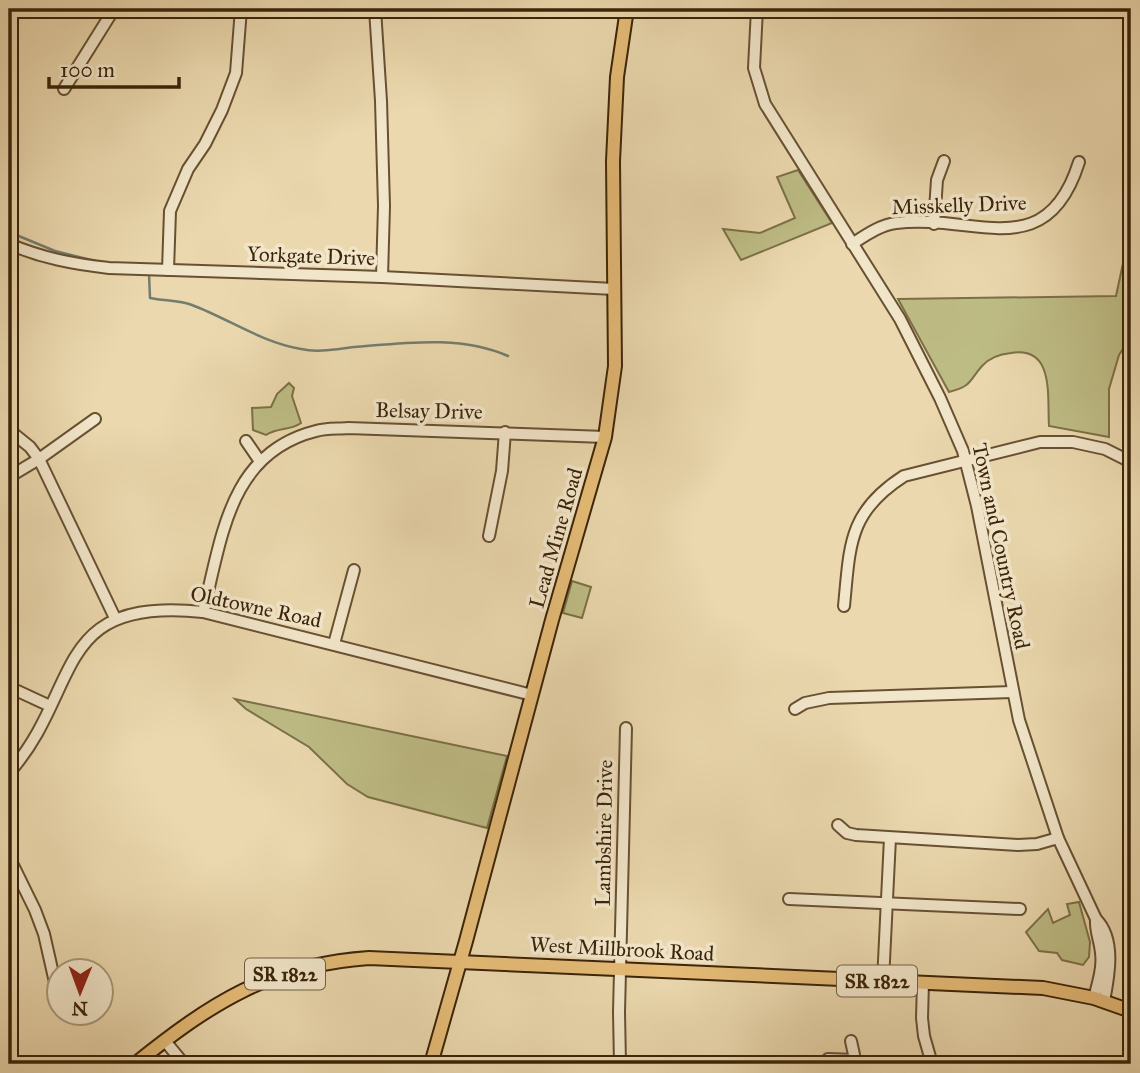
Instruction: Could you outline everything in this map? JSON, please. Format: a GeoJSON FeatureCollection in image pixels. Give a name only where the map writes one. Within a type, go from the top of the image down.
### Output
{"type":"FeatureCollection","features":[{"type":"Feature","properties":{"kind":"main road","name":"Lead Mine Road"},"geometry":{"type":"LineString","coordinates":[[431,1064],[604,438],[615,366],[613,161],[617,77],[627,9]]}},
{"type":"Feature","properties":{"kind":"main road","name":"West Millbrook Road"},"geometry":{"type":"LineString","coordinates":[[135,1064],[196,1017],[248,987],[300,969],[369,958],[1043,988],[1099,999],[1131,1011]]}},
{"type":"Feature","properties":{"kind":"street"},"geometry":{"type":"LineString","coordinates":[[64,89],[114,9]]}},
{"type":"Feature","properties":{"kind":"street"},"geometry":{"type":"LineString","coordinates":[[168,271],[170,211],[176,192],[222,110],[236,73],[241,9]]}},
{"type":"Feature","properties":{"kind":"street"},"geometry":{"type":"LineString","coordinates":[[375,9],[381,86],[384,206],[382,277]]}},
{"type":"Feature","properties":{"kind":"street","name":"Town and Country Road"},"geometry":{"type":"LineString","coordinates":[[757,9],[754,68],[763,100],[783,136],[900,319],[940,398],[967,460],[1019,720],[1058,838],[1096,919],[1095,929],[1101,953],[1099,999]]}},
{"type":"Feature","properties":{"kind":"street"},"geometry":{"type":"LineString","coordinates":[[1017,9],[1051,12],[1076,9]]}},
{"type":"Feature","properties":{"kind":"street"},"geometry":{"type":"LineString","coordinates":[[934,224],[937,180],[944,161]]}},
{"type":"Feature","properties":{"kind":"street","name":"Misskelly Drive"},"geometry":{"type":"LineString","coordinates":[[852,244],[873,231],[898,223],[1010,228],[1033,224],[1051,213],[1057,205],[1069,188],[1079,162]]}},
{"type":"Feature","properties":{"kind":"street","name":"Yorkgate Drive"},"geometry":{"type":"LineString","coordinates":[[9,244],[33,255],[68,263],[168,271],[382,277],[614,289]]}},
{"type":"Feature","properties":{"kind":"street"},"geometry":{"type":"LineString","coordinates":[[9,477],[40,459],[95,419]]}},
{"type":"Feature","properties":{"kind":"street","name":"Belsay Drive"},"geometry":{"type":"LineString","coordinates":[[203,612],[233,499],[259,460],[289,441],[316,431],[348,428],[505,432],[604,438]]}},
{"type":"Feature","properties":{"kind":"street"},"geometry":{"type":"LineString","coordinates":[[9,430],[40,459],[115,618],[97,631],[74,655],[33,741],[9,773]]}},
{"type":"Feature","properties":{"kind":"street"},"geometry":{"type":"LineString","coordinates":[[489,536],[502,471],[505,432]]}},
{"type":"Feature","properties":{"kind":"street"},"geometry":{"type":"LineString","coordinates":[[246,441],[259,460]]}},
{"type":"Feature","properties":{"kind":"street"},"geometry":{"type":"LineString","coordinates":[[844,606],[854,532],[861,514],[886,487],[904,476],[1040,442],[1073,442],[1105,449],[1131,462]]}},
{"type":"Feature","properties":{"kind":"street"},"geometry":{"type":"LineString","coordinates":[[334,644],[354,570]]}},
{"type":"Feature","properties":{"kind":"street","name":"Oldtowne Road"},"geometry":{"type":"LineString","coordinates":[[115,618],[169,609],[203,612],[531,695]]}},
{"type":"Feature","properties":{"kind":"street"},"geometry":{"type":"LineString","coordinates":[[9,687],[50,706]]}},
{"type":"Feature","properties":{"kind":"street"},"geometry":{"type":"LineString","coordinates":[[795,709],[805,703],[830,698],[1012,692]]}},
{"type":"Feature","properties":{"kind":"street","name":"Lambshire Drive"},"geometry":{"type":"LineString","coordinates":[[620,1064],[626,728]]}},
{"type":"Feature","properties":{"kind":"street"},"geometry":{"type":"LineString","coordinates":[[838,825],[847,833],[890,838],[1018,845],[1037,844],[1058,838]]}},
{"type":"Feature","properties":{"kind":"street"},"geometry":{"type":"LineString","coordinates":[[883,981],[890,838]]}},
{"type":"Feature","properties":{"kind":"street"},"geometry":{"type":"LineString","coordinates":[[9,857],[35,910],[49,958]]}},
{"type":"Feature","properties":{"kind":"street"},"geometry":{"type":"LineString","coordinates":[[789,899],[1020,909]]}},
{"type":"Feature","properties":{"kind":"street"},"geometry":{"type":"LineString","coordinates":[[923,982],[922,1018],[932,1064]]}},
{"type":"Feature","properties":{"kind":"street"},"geometry":{"type":"LineString","coordinates":[[165,1041],[184,1064]]}},
{"type":"Feature","properties":{"kind":"street"},"geometry":{"type":"LineString","coordinates":[[828,1059],[855,1062],[851,1041]]}},
{"type":"Feature","properties":{"kind":"shaded area"},"geometry":{"type":"Polygon","coordinates":[[[798,170],[832,223],[741,260],[723,229],[760,233],[795,218],[777,177],[798,170]]]}},
{"type":"Feature","properties":{"kind":"shaded area"},"geometry":{"type":"Polygon","coordinates":[[[1125,254],[1131,257],[1131,337],[1119,355],[1109,389],[1109,437],[1049,426],[1046,376],[1035,357],[1025,353],[999,355],[982,366],[966,385],[949,392],[898,299],[1116,296],[1125,254]]]}},
{"type":"Feature","properties":{"kind":"shaded area"},"geometry":{"type":"Polygon","coordinates":[[[289,383],[294,388],[292,396],[301,423],[266,435],[253,430],[252,408],[271,407],[277,394],[289,383]]]}},
{"type":"Feature","properties":{"kind":"shaded area"},"geometry":{"type":"Polygon","coordinates":[[[572,581],[591,587],[582,618],[563,613],[572,581]]]}},
{"type":"Feature","properties":{"kind":"shaded area"},"geometry":{"type":"Polygon","coordinates":[[[235,699],[507,756],[487,828],[368,797],[347,784],[309,747],[246,709],[235,699]]]}},
{"type":"Feature","properties":{"kind":"shaded area"},"geometry":{"type":"Polygon","coordinates":[[[1079,902],[1090,942],[1089,957],[1083,965],[1062,960],[1057,953],[1039,951],[1026,932],[1048,909],[1053,923],[1070,915],[1067,904],[1079,902]]]}},
{"type":"Feature","properties":{"kind":"waterway"},"geometry":{"type":"LineString","coordinates":[[9,232],[55,251],[95,261]]}},
{"type":"Feature","properties":{"kind":"waterway"},"geometry":{"type":"LineString","coordinates":[[149,274],[150,298],[192,305],[286,346],[321,351],[432,342],[471,345],[508,356]]}}]}
